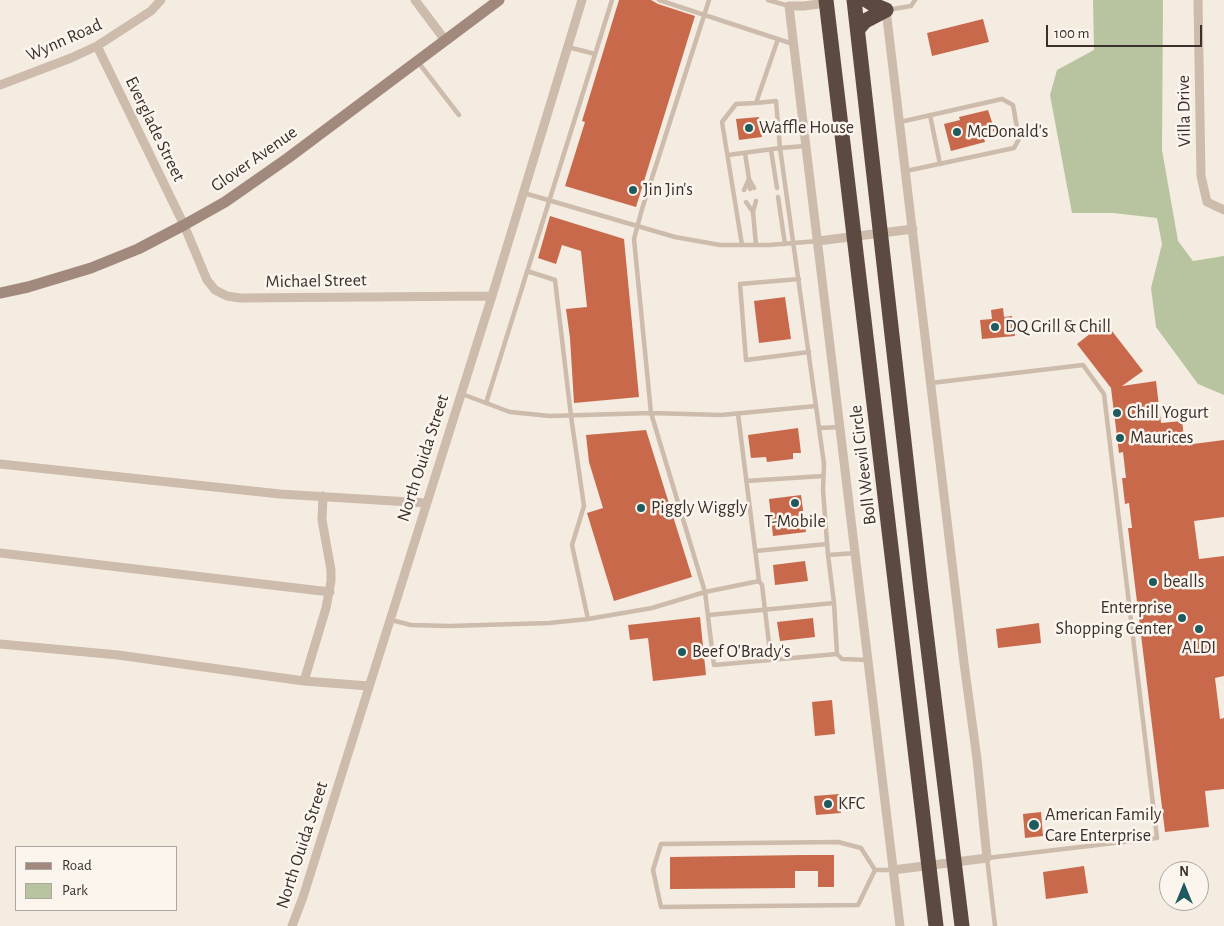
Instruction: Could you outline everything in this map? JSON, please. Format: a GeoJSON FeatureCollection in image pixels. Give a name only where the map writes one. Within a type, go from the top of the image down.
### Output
{"type":"FeatureCollection","features":[{"type":"Feature","properties":{"kind":"highway"},"geometry":{"type":"LineString","coordinates":[[854,0],[962,926]]}},
{"type":"Feature","properties":{"kind":"highway"},"geometry":{"type":"LineString","coordinates":[[866,0],[886,10]]}},
{"type":"Feature","properties":{"kind":"highway","name":"Boll Weevil Circle"},"geometry":{"type":"LineString","coordinates":[[826,1],[936,926]]}},
{"type":"Feature","properties":{"kind":"highway"},"geometry":{"type":"LineString","coordinates":[[858,29],[865,21],[886,10]]}},
{"type":"Feature","properties":{"kind":"main road","name":"Glover Avenue"},"geometry":{"type":"LineString","coordinates":[[0,293],[28,288],[91,268],[138,249],[184,226],[231,198],[273,168],[500,0]]}},
{"type":"Feature","properties":{"kind":"street","name":"Wynn Road"},"geometry":{"type":"LineString","coordinates":[[0,85],[97,46],[151,11],[162,0]]}},
{"type":"Feature","properties":{"kind":"street"},"geometry":{"type":"LineString","coordinates":[[415,0],[445,40]]}},
{"type":"Feature","properties":{"kind":"street","name":"North Ouida Street"},"geometry":{"type":"LineString","coordinates":[[292,926],[492,296],[582,0]]}},
{"type":"Feature","properties":{"kind":"street","name":"Villa Drive"},"geometry":{"type":"LineString","coordinates":[[1198,0],[1201,176],[1207,202],[1224,210]]}},
{"type":"Feature","properties":{"kind":"street"},"geometry":{"type":"LineString","coordinates":[[826,1],[804,6],[789,6],[900,926]]}},
{"type":"Feature","properties":{"kind":"street"},"geometry":{"type":"LineString","coordinates":[[886,10],[977,759],[987,858],[893,870]]}},
{"type":"Feature","properties":{"kind":"street","name":"Everglade Street"},"geometry":{"type":"LineString","coordinates":[[97,46],[184,226]]}},
{"type":"Feature","properties":{"kind":"street","name":"Michael Street"},"geometry":{"type":"LineString","coordinates":[[184,226],[206,280],[215,290],[227,296],[240,298],[492,296]]}},
{"type":"Feature","properties":{"kind":"street"},"geometry":{"type":"LineString","coordinates":[[818,241],[913,229]]}},
{"type":"Feature","properties":{"kind":"street"},"geometry":{"type":"LineString","coordinates":[[0,464],[280,494],[426,503]]}},
{"type":"Feature","properties":{"kind":"street"},"geometry":{"type":"LineString","coordinates":[[304,681],[321,629],[330,592],[331,570],[322,520],[323,496]]}},
{"type":"Feature","properties":{"kind":"street"},"geometry":{"type":"LineString","coordinates":[[0,553],[330,592]]}},
{"type":"Feature","properties":{"kind":"street"},"geometry":{"type":"LineString","coordinates":[[0,644],[118,655],[304,681],[369,686]]}},
{"type":"Feature","properties":{"kind":"lane"},"geometry":{"type":"LineString","coordinates":[[486,403],[612,0]]}},
{"type":"Feature","properties":{"kind":"lane"},"geometry":{"type":"LineString","coordinates":[[658,0],[794,44]]}},
{"type":"Feature","properties":{"kind":"lane"},"geometry":{"type":"LineString","coordinates":[[709,0],[634,239],[651,413],[705,592],[714,665],[837,654]]}},
{"type":"Feature","properties":{"kind":"lane"},"geometry":{"type":"LineString","coordinates":[[768,0],[789,6]]}},
{"type":"Feature","properties":{"kind":"lane"},"geometry":{"type":"LineString","coordinates":[[886,10],[911,6],[915,0]]}},
{"type":"Feature","properties":{"kind":"lane"},"geometry":{"type":"LineString","coordinates":[[756,103],[778,39]]}},
{"type":"Feature","properties":{"kind":"lane"},"geometry":{"type":"LineString","coordinates":[[568,47],[595,54]]}},
{"type":"Feature","properties":{"kind":"lane"},"geometry":{"type":"LineString","coordinates":[[417,61],[459,115]]}},
{"type":"Feature","properties":{"kind":"lane"},"geometry":{"type":"LineString","coordinates":[[900,122],[1002,99],[1013,106],[1019,139],[1014,148],[906,171]]}},
{"type":"Feature","properties":{"kind":"lane"},"geometry":{"type":"LineString","coordinates":[[742,245],[722,122],[736,104],[776,102],[780,148],[824,464],[823,490],[837,654],[842,659],[868,660]]}},
{"type":"Feature","properties":{"kind":"lane"},"geometry":{"type":"LineString","coordinates":[[930,115],[940,164]]}},
{"type":"Feature","properties":{"kind":"lane"},"geometry":{"type":"LineString","coordinates":[[728,155],[806,146]]}},
{"type":"Feature","properties":{"kind":"lane"},"geometry":{"type":"LineString","coordinates":[[771,150],[777,188]]}},
{"type":"Feature","properties":{"kind":"lane"},"geometry":{"type":"LineString","coordinates":[[745,153],[749,189],[749,179]]}},
{"type":"Feature","properties":{"kind":"lane"},"geometry":{"type":"LineString","coordinates":[[523,193],[675,237],[720,245],[785,244],[818,241]]}},
{"type":"Feature","properties":{"kind":"lane"},"geometry":{"type":"LineString","coordinates":[[778,197],[785,244]]}},
{"type":"Feature","properties":{"kind":"lane"},"geometry":{"type":"LineString","coordinates":[[753,212],[751,201],[756,245]]}},
{"type":"Feature","properties":{"kind":"lane"},"geometry":{"type":"LineString","coordinates":[[527,272],[555,280],[584,506],[572,545],[588,619]]}},
{"type":"Feature","properties":{"kind":"lane"},"geometry":{"type":"LineString","coordinates":[[799,279],[740,284],[746,360],[809,352]]}},
{"type":"Feature","properties":{"kind":"lane"},"geometry":{"type":"LineString","coordinates":[[931,383],[1083,365],[1104,394],[1155,818],[1157,838],[987,858],[995,926]]}},
{"type":"Feature","properties":{"kind":"lane"},"geometry":{"type":"LineString","coordinates":[[461,393],[510,412],[571,416],[651,413],[738,414],[816,406]]}},
{"type":"Feature","properties":{"kind":"lane"},"geometry":{"type":"LineString","coordinates":[[738,414],[758,581],[762,585],[771,660]]}},
{"type":"Feature","properties":{"kind":"lane"},"geometry":{"type":"LineString","coordinates":[[819,428],[841,427]]}},
{"type":"Feature","properties":{"kind":"lane"},"geometry":{"type":"LineString","coordinates":[[746,481],[823,476]]}},
{"type":"Feature","properties":{"kind":"lane"},"geometry":{"type":"LineString","coordinates":[[755,551],[827,544]]}},
{"type":"Feature","properties":{"kind":"lane"},"geometry":{"type":"LineString","coordinates":[[828,555],[856,554]]}},
{"type":"Feature","properties":{"kind":"lane"},"geometry":{"type":"LineString","coordinates":[[389,620],[411,625],[449,626],[549,623],[588,619],[652,608],[705,592],[758,581]]}},
{"type":"Feature","properties":{"kind":"lane"},"geometry":{"type":"LineString","coordinates":[[709,615],[834,603]]}},
{"type":"Feature","properties":{"kind":"lane"},"geometry":{"type":"LineString","coordinates":[[838,842],[861,848],[875,870],[858,906],[661,907],[653,870],[661,844],[838,842]]}},
{"type":"Feature","properties":{"kind":"lane"},"geometry":{"type":"LineString","coordinates":[[875,870],[893,870]]}},
{"type":"Feature","properties":{"kind":"green space"},"geometry":{"type":"Polygon","coordinates":[[[1093,0],[1163,0],[1162,150],[1178,241],[1193,261],[1224,256],[1224,395],[1198,384],[1156,327],[1151,288],[1162,244],[1157,218],[1113,213],[1072,213],[1050,95],[1057,70],[1094,50],[1093,0]]]}},
{"type":"Feature","properties":{"kind":"building"},"geometry":{"type":"Polygon","coordinates":[[[619,0],[651,0],[695,16],[636,207],[565,186],[585,122],[582,121],[619,0]]]}},
{"type":"Feature","properties":{"kind":"building"},"geometry":{"type":"Polygon","coordinates":[[[983,19],[989,42],[932,56],[927,33],[983,19]]]}},
{"type":"Feature","properties":{"kind":"building"},"geometry":{"type":"Polygon","coordinates":[[[988,110],[995,131],[983,134],[985,142],[951,151],[944,124],[960,120],[959,117],[988,110]]]}},
{"type":"Feature","properties":{"kind":"building","name":"Waffle House"},"geometry":{"type":"Polygon","coordinates":[[[759,117],[762,137],[739,140],[736,119],[759,117]]]}},
{"type":"Feature","properties":{"kind":"building"},"geometry":{"type":"Polygon","coordinates":[[[550,216],[624,239],[639,397],[574,403],[570,338],[566,309],[587,307],[581,251],[562,245],[556,264],[538,258],[550,216]]]}},
{"type":"Feature","properties":{"kind":"building"},"geometry":{"type":"Polygon","coordinates":[[[785,297],[791,339],[759,343],[754,301],[785,297]]]}},
{"type":"Feature","properties":{"kind":"building"},"geometry":{"type":"Polygon","coordinates":[[[1003,308],[1004,317],[1012,316],[1015,336],[982,339],[980,320],[992,319],[991,310],[1003,308]]]}},
{"type":"Feature","properties":{"kind":"building","name":"Enterprise Shopping Center"},"geometry":{"type":"Polygon","coordinates":[[[1105,322],[1143,371],[1122,386],[1156,381],[1161,423],[1182,421],[1185,445],[1224,440],[1224,517],[1194,521],[1199,559],[1224,556],[1224,676],[1215,678],[1220,719],[1224,718],[1224,789],[1205,791],[1209,827],[1165,832],[1128,528],[1132,528],[1129,503],[1125,504],[1122,478],[1126,478],[1123,452],[1119,453],[1111,388],[1077,344],[1105,322]]]}},
{"type":"Feature","properties":{"kind":"building"},"geometry":{"type":"Polygon","coordinates":[[[798,428],[801,453],[793,453],[793,459],[767,462],[766,457],[751,458],[748,435],[798,428]]]}},
{"type":"Feature","properties":{"kind":"building"},"geometry":{"type":"Polygon","coordinates":[[[646,430],[692,577],[614,601],[587,513],[603,508],[589,462],[586,435],[646,430]]]}},
{"type":"Feature","properties":{"kind":"building"},"geometry":{"type":"Polygon","coordinates":[[[801,495],[806,532],[773,536],[769,499],[801,495]]]}},
{"type":"Feature","properties":{"kind":"building"},"geometry":{"type":"Polygon","coordinates":[[[805,561],[808,581],[775,585],[773,565],[805,561]]]}},
{"type":"Feature","properties":{"kind":"building"},"geometry":{"type":"Polygon","coordinates":[[[700,617],[706,675],[653,681],[648,638],[630,640],[628,625],[700,617]]]}},
{"type":"Feature","properties":{"kind":"building"},"geometry":{"type":"Polygon","coordinates":[[[813,618],[815,637],[780,641],[777,622],[813,618]]]}},
{"type":"Feature","properties":{"kind":"building"},"geometry":{"type":"Polygon","coordinates":[[[1039,623],[1041,643],[998,648],[996,629],[1039,623]]]}},
{"type":"Feature","properties":{"kind":"building"},"geometry":{"type":"Polygon","coordinates":[[[832,700],[835,734],[815,736],[812,702],[832,700]]]}},
{"type":"Feature","properties":{"kind":"building","name":"KFC"},"geometry":{"type":"Polygon","coordinates":[[[839,794],[841,813],[816,815],[814,796],[839,794]]]}},
{"type":"Feature","properties":{"kind":"building"},"geometry":{"type":"Polygon","coordinates":[[[1041,812],[1043,836],[1025,838],[1023,814],[1041,812]]]}},
{"type":"Feature","properties":{"kind":"building"},"geometry":{"type":"Polygon","coordinates":[[[834,855],[834,887],[818,887],[818,871],[795,871],[795,888],[670,889],[670,857],[834,855]]]}},
{"type":"Feature","properties":{"kind":"building"},"geometry":{"type":"Polygon","coordinates":[[[1084,866],[1088,893],[1046,899],[1043,872],[1084,866]]]}},
{"type":"Feature","properties":{"kind":"place","name":"Waffle House"},"geometry":{"type":"Point","coordinates":[749,128]}},
{"type":"Feature","properties":{"kind":"place","name":"McDonald's"},"geometry":{"type":"Point","coordinates":[957,132]}},
{"type":"Feature","properties":{"kind":"place","name":"Jin Jin's"},"geometry":{"type":"Point","coordinates":[633,190]}},
{"type":"Feature","properties":{"kind":"place","name":"DQ Grill & Chill"},"geometry":{"type":"Point","coordinates":[995,327]}},
{"type":"Feature","properties":{"kind":"place","name":"Chill Yogurt"},"geometry":{"type":"Point","coordinates":[1117,413]}},
{"type":"Feature","properties":{"kind":"place","name":"Maurices"},"geometry":{"type":"Point","coordinates":[1120,438]}},
{"type":"Feature","properties":{"kind":"place","name":"T-Mobile"},"geometry":{"type":"Point","coordinates":[795,503]}},
{"type":"Feature","properties":{"kind":"place","name":"Piggly Wiggly"},"geometry":{"type":"Point","coordinates":[641,508]}},
{"type":"Feature","properties":{"kind":"place","name":"bealls"},"geometry":{"type":"Point","coordinates":[1153,582]}},
{"type":"Feature","properties":{"kind":"place","name":"Enterprise Shopping Center"},"geometry":{"type":"Point","coordinates":[1182,618]}},
{"type":"Feature","properties":{"kind":"place","name":"ALDI"},"geometry":{"type":"Point","coordinates":[1199,629]}},
{"type":"Feature","properties":{"kind":"place","name":"Beef O'Brady's"},"geometry":{"type":"Point","coordinates":[682,652]}},
{"type":"Feature","properties":{"kind":"place","name":"KFC"},"geometry":{"type":"Point","coordinates":[828,804]}},
{"type":"Feature","properties":{"kind":"place","name":"American Family Care Enterprise"},"geometry":{"type":"Point","coordinates":[1034,825]}}]}
